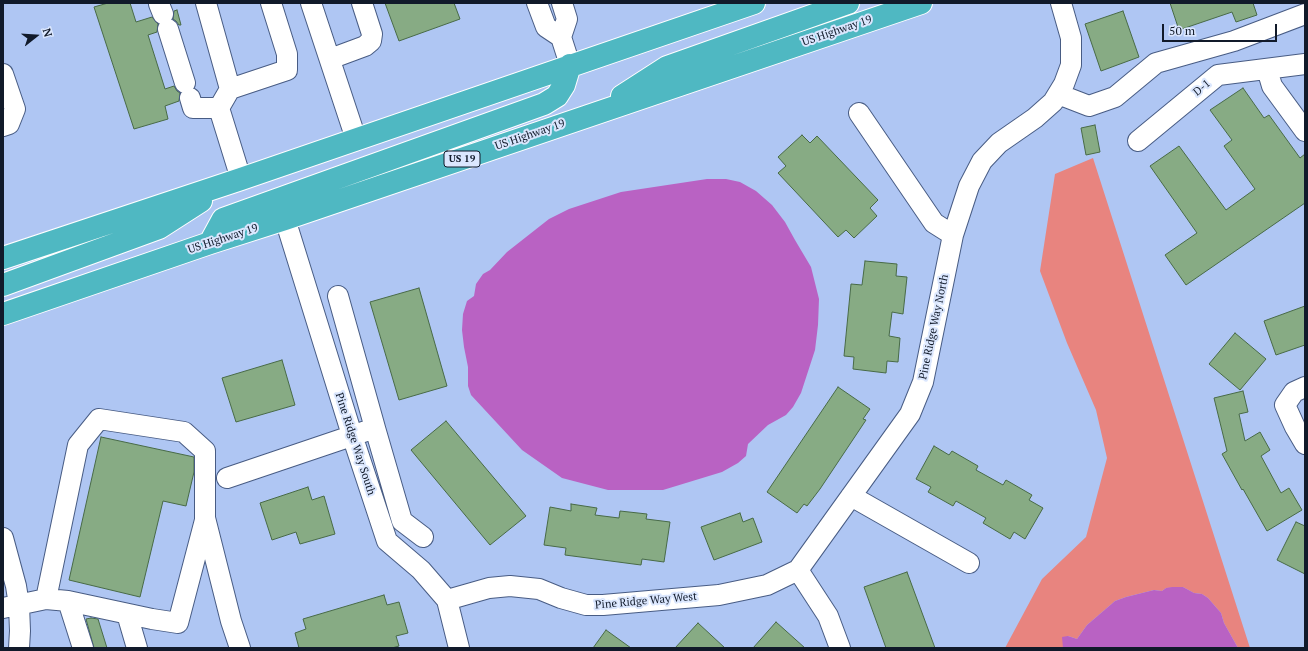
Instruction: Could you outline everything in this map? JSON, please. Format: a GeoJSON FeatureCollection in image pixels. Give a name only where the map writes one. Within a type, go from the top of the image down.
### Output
{"type":"FeatureCollection","features":[{"type":"Feature","properties":{"kind":"highway"},"geometry":{"type":"LineString","coordinates":[[3,258],[235,181],[754,3]]}},
{"type":"Feature","properties":{"kind":"highway"},"geometry":{"type":"LineString","coordinates":[[594,114],[667,67],[848,3]]}},
{"type":"Feature","properties":{"kind":"highway","name":"US Highway 19"},"geometry":{"type":"LineString","coordinates":[[3,314],[921,3]]}},
{"type":"Feature","properties":{"kind":"highway"},"geometry":{"type":"LineString","coordinates":[[210,243],[223,219],[544,104],[557,96],[564,85],[570,65]]}},
{"type":"Feature","properties":{"kind":"highway"},"geometry":{"type":"LineString","coordinates":[[3,285],[159,228],[235,181]]}},
{"type":"Feature","properties":{"kind":"street"},"geometry":{"type":"LineString","coordinates":[[206,3],[230,89]]}},
{"type":"Feature","properties":{"kind":"street"},"geometry":{"type":"LineString","coordinates":[[235,181],[219,108],[230,89],[287,70],[287,54],[271,3]]}},
{"type":"Feature","properties":{"kind":"street"},"geometry":{"type":"LineString","coordinates":[[311,3],[356,139]]}},
{"type":"Feature","properties":{"kind":"street"},"geometry":{"type":"LineString","coordinates":[[330,59],[365,46],[371,41],[372,34],[362,3]]}},
{"type":"Feature","properties":{"kind":"street"},"geometry":{"type":"LineString","coordinates":[[537,3],[546,27],[561,37]]}},
{"type":"Feature","properties":{"kind":"street"},"geometry":{"type":"LineString","coordinates":[[562,3],[567,19],[561,37],[570,65]]}},
{"type":"Feature","properties":{"kind":"street","name":"Pine Ridge Way North"},"geometry":{"type":"LineString","coordinates":[[798,570],[910,414],[923,382],[953,235],[968,186],[982,161],[999,143],[1035,118],[1053,102],[1064,84],[1071,65],[1071,38],[1061,3]]}},
{"type":"Feature","properties":{"kind":"street"},"geometry":{"type":"LineString","coordinates":[[1058,94],[1089,106],[1115,97],[1156,63],[1234,41],[1305,14]]}},
{"type":"Feature","properties":{"kind":"street"},"geometry":{"type":"LineString","coordinates":[[164,16],[193,108],[219,108]]}},
{"type":"Feature","properties":{"kind":"street","name":"D-1"},"geometry":{"type":"LineString","coordinates":[[1138,141],[1218,75],[1305,64]]}},
{"type":"Feature","properties":{"kind":"street"},"geometry":{"type":"LineString","coordinates":[[1267,69],[1272,86],[1305,131]]}},
{"type":"Feature","properties":{"kind":"street"},"geometry":{"type":"LineString","coordinates":[[3,74],[15,109],[9,124],[3,126]]}},
{"type":"Feature","properties":{"kind":"street"},"geometry":{"type":"LineString","coordinates":[[859,113],[934,224],[953,235]]}},
{"type":"Feature","properties":{"kind":"street","name":"Pine Ridge Way South"},"geometry":{"type":"LineString","coordinates":[[285,219],[352,435],[387,541],[421,570],[447,600],[460,648]]}},
{"type":"Feature","properties":{"kind":"street"},"geometry":{"type":"LineString","coordinates":[[338,296],[402,521],[423,537]]}},
{"type":"Feature","properties":{"kind":"street"},"geometry":{"type":"LineString","coordinates":[[1305,387],[1294,392],[1285,405],[1305,444]]}},
{"type":"Feature","properties":{"kind":"street"},"geometry":{"type":"LineString","coordinates":[[46,599],[78,445],[99,419],[184,432],[205,451],[205,518],[231,621],[240,648]]}},
{"type":"Feature","properties":{"kind":"street"},"geometry":{"type":"LineString","coordinates":[[227,478],[375,428]]}},
{"type":"Feature","properties":{"kind":"street"},"geometry":{"type":"LineString","coordinates":[[851,496],[969,563]]}},
{"type":"Feature","properties":{"kind":"street"},"geometry":{"type":"LineString","coordinates":[[11,607],[46,599],[68,601],[127,614],[178,622],[205,518]]}},
{"type":"Feature","properties":{"kind":"street"},"geometry":{"type":"LineString","coordinates":[[3,538],[16,586],[11,607],[20,631],[20,648]]}},
{"type":"Feature","properties":{"kind":"street"},"geometry":{"type":"LineString","coordinates":[[798,570],[828,616],[840,648]]}},
{"type":"Feature","properties":{"kind":"street","name":"Pine Ridge Way West"},"geometry":{"type":"LineString","coordinates":[[447,600],[489,588],[510,586],[539,589],[561,598],[586,605],[718,595],[767,585],[798,570]]}},
{"type":"Feature","properties":{"kind":"street"},"geometry":{"type":"LineString","coordinates":[[68,601],[83,648]]}},
{"type":"Feature","properties":{"kind":"street"},"geometry":{"type":"LineString","coordinates":[[127,614],[137,648]]}},
{"type":"Feature","properties":{"kind":"shaded area"},"geometry":{"type":"Polygon","coordinates":[[[1093,158],[1250,648],[1238,648],[1224,623],[1221,613],[1208,598],[1202,594],[1194,593],[1183,587],[1166,588],[1162,591],[1154,590],[1115,601],[1087,625],[1077,639],[1068,636],[1063,648],[1005,648],[1042,579],[1086,537],[1107,458],[1096,410],[1067,343],[1040,271],[1055,174],[1093,158]]]}},
{"type":"Feature","properties":{"kind":"shaded area"},"geometry":{"type":"Polygon","coordinates":[[[707,179],[726,179],[740,182],[756,191],[772,205],[785,222],[811,267],[819,299],[818,325],[815,350],[801,393],[793,407],[786,415],[768,425],[748,444],[746,456],[738,463],[722,472],[663,490],[608,490],[562,478],[522,450],[471,395],[468,386],[468,367],[462,330],[463,314],[467,301],[474,296],[476,284],[483,274],[490,270],[507,252],[549,219],[569,209],[621,192],[707,179]]]}},
{"type":"Feature","properties":{"kind":"shaded area"},"geometry":{"type":"Polygon","coordinates":[[[1183,587],[1194,593],[1202,594],[1208,598],[1221,613],[1224,623],[1238,648],[1063,648],[1062,637],[1068,636],[1077,639],[1087,625],[1115,601],[1154,590],[1162,591],[1166,588],[1183,587]]]}},
{"type":"Feature","properties":{"kind":"building"},"geometry":{"type":"Polygon","coordinates":[[[108,3],[130,3],[136,22],[152,17],[158,24],[157,32],[148,35],[165,89],[174,86],[180,93],[179,101],[165,106],[168,119],[134,129],[94,7],[108,3]]]}},
{"type":"Feature","properties":{"kind":"building"},"geometry":{"type":"Polygon","coordinates":[[[385,3],[454,3],[460,19],[399,41],[385,3]]]}},
{"type":"Feature","properties":{"kind":"building"},"geometry":{"type":"Polygon","coordinates":[[[1170,3],[1253,3],[1257,15],[1236,22],[1232,12],[1179,30],[1170,3]]]}},
{"type":"Feature","properties":{"kind":"building"},"geometry":{"type":"Polygon","coordinates":[[[177,10],[181,25],[173,19],[174,11],[177,10]]]}},
{"type":"Feature","properties":{"kind":"building"},"geometry":{"type":"Polygon","coordinates":[[[1123,11],[1139,57],[1101,71],[1085,24],[1123,11]]]}},
{"type":"Feature","properties":{"kind":"building"},"geometry":{"type":"Polygon","coordinates":[[[1243,88],[1264,118],[1269,115],[1300,158],[1305,154],[1305,203],[1186,285],[1165,255],[1197,233],[1150,166],[1179,146],[1226,210],[1255,189],[1224,146],[1232,140],[1210,110],[1243,88]]]}},
{"type":"Feature","properties":{"kind":"building"},"geometry":{"type":"Polygon","coordinates":[[[1095,125],[1100,152],[1086,155],[1081,128],[1095,125]]]}},
{"type":"Feature","properties":{"kind":"building"},"geometry":{"type":"Polygon","coordinates":[[[802,135],[810,143],[817,136],[878,200],[870,208],[877,216],[854,238],[846,230],[838,237],[778,173],[786,166],[778,157],[802,135]]]}},
{"type":"Feature","properties":{"kind":"building"},"geometry":{"type":"Polygon","coordinates":[[[865,261],[897,264],[896,276],[907,277],[903,314],[892,312],[889,336],[900,338],[898,362],[887,361],[886,373],[853,369],[854,357],[844,356],[851,284],[862,285],[865,261]]]}},
{"type":"Feature","properties":{"kind":"building"},"geometry":{"type":"Polygon","coordinates":[[[419,288],[447,386],[399,400],[370,302],[419,288]]]}},
{"type":"Feature","properties":{"kind":"building"},"geometry":{"type":"Polygon","coordinates":[[[1305,306],[1305,345],[1276,355],[1264,321],[1305,306]]]}},
{"type":"Feature","properties":{"kind":"building"},"geometry":{"type":"Polygon","coordinates":[[[1235,333],[1266,359],[1240,390],[1209,364],[1235,333]]]}},
{"type":"Feature","properties":{"kind":"building"},"geometry":{"type":"Polygon","coordinates":[[[282,360],[295,405],[236,422],[222,378],[282,360]]]}},
{"type":"Feature","properties":{"kind":"building"},"geometry":{"type":"Polygon","coordinates":[[[838,387],[870,409],[863,419],[866,420],[820,489],[807,506],[804,504],[797,513],[767,492],[838,387]]]}},
{"type":"Feature","properties":{"kind":"building"},"geometry":{"type":"Polygon","coordinates":[[[1243,391],[1248,412],[1239,414],[1245,441],[1260,432],[1270,450],[1261,456],[1281,493],[1289,488],[1302,510],[1267,531],[1222,454],[1227,451],[1214,398],[1243,391]]]}},
{"type":"Feature","properties":{"kind":"building"},"geometry":{"type":"Polygon","coordinates":[[[446,421],[526,516],[490,545],[411,450],[446,421]]]}},
{"type":"Feature","properties":{"kind":"building"},"geometry":{"type":"Polygon","coordinates":[[[101,437],[194,457],[194,472],[186,506],[163,501],[140,597],[69,580],[101,437]]]}},
{"type":"Feature","properties":{"kind":"building"},"geometry":{"type":"Polygon","coordinates":[[[934,446],[949,455],[952,451],[978,466],[976,470],[1003,485],[1006,480],[1032,495],[1029,500],[1043,508],[1025,539],[1014,532],[1010,539],[983,523],[986,518],[956,501],[953,506],[928,492],[931,487],[916,479],[934,446]]]}},
{"type":"Feature","properties":{"kind":"building"},"geometry":{"type":"Polygon","coordinates":[[[308,487],[312,500],[324,496],[335,534],[300,544],[296,532],[272,540],[260,503],[308,487]]]}},
{"type":"Feature","properties":{"kind":"building"},"geometry":{"type":"Polygon","coordinates":[[[571,504],[597,508],[595,515],[619,518],[620,511],[647,514],[646,519],[670,522],[664,562],[642,559],[641,565],[565,555],[566,548],[544,545],[550,507],[571,511],[571,504]]]}},
{"type":"Feature","properties":{"kind":"building"},"geometry":{"type":"Polygon","coordinates":[[[740,513],[743,522],[753,518],[762,542],[714,560],[701,527],[740,513]]]}},
{"type":"Feature","properties":{"kind":"building"},"geometry":{"type":"Polygon","coordinates":[[[1296,522],[1305,526],[1305,574],[1277,560],[1296,522]]]}},
{"type":"Feature","properties":{"kind":"building"},"geometry":{"type":"Polygon","coordinates":[[[907,572],[935,648],[886,648],[864,587],[907,572]]]}},
{"type":"Feature","properties":{"kind":"building"},"geometry":{"type":"Polygon","coordinates":[[[384,595],[387,605],[399,602],[408,633],[396,636],[399,646],[392,648],[299,648],[295,633],[306,629],[303,619],[384,595]]]}},
{"type":"Feature","properties":{"kind":"building"},"geometry":{"type":"Polygon","coordinates":[[[86,619],[98,619],[107,648],[94,648],[86,619]]]}},
{"type":"Feature","properties":{"kind":"building"},"geometry":{"type":"Polygon","coordinates":[[[776,622],[805,648],[753,648],[776,622]]]}},
{"type":"Feature","properties":{"kind":"building"},"geometry":{"type":"Polygon","coordinates":[[[698,623],[725,648],[675,648],[698,623]]]}},
{"type":"Feature","properties":{"kind":"building"},"geometry":{"type":"Polygon","coordinates":[[[606,630],[631,648],[593,648],[606,630]]]}}]}
